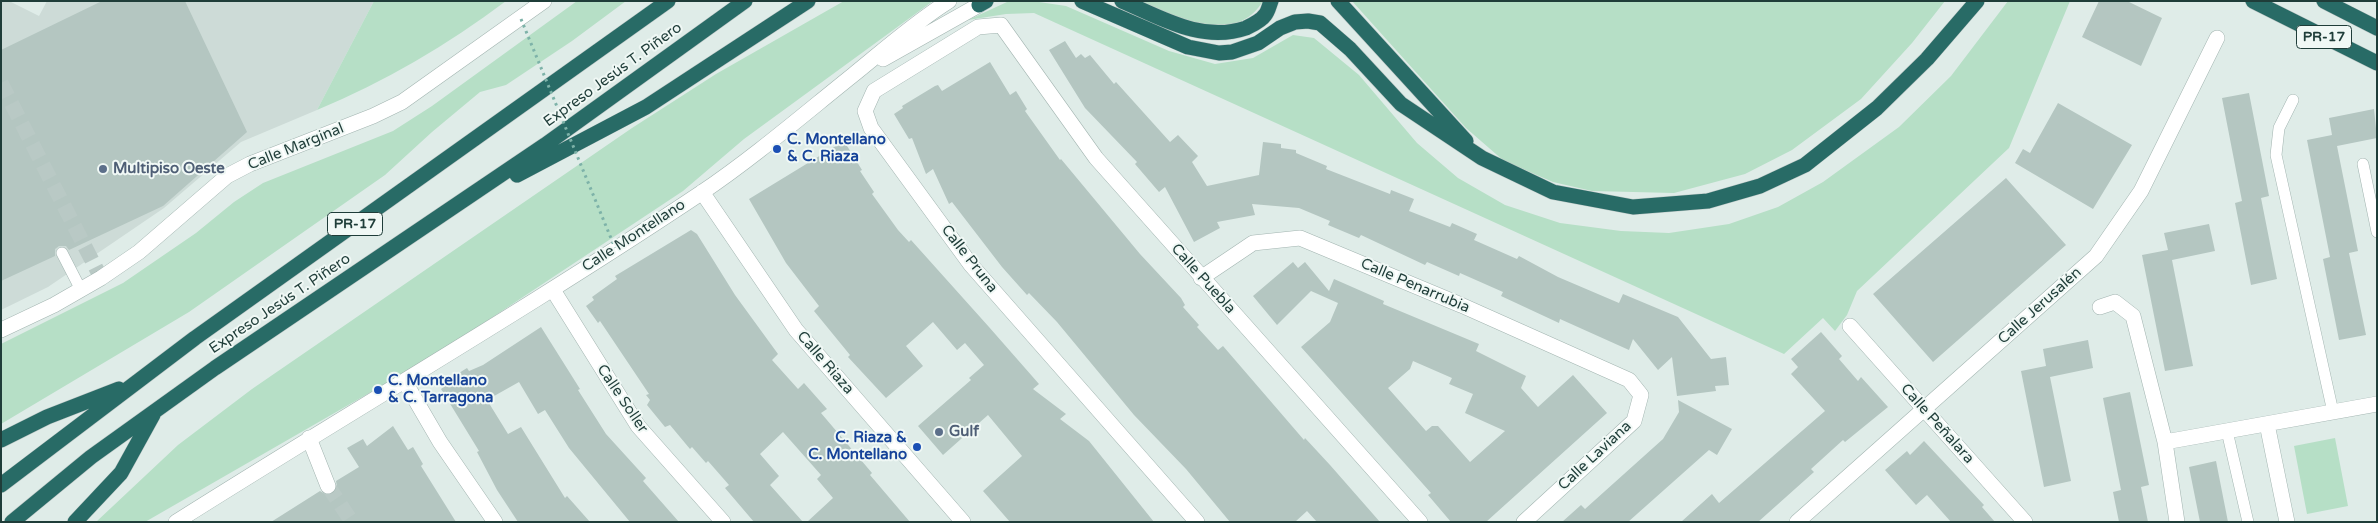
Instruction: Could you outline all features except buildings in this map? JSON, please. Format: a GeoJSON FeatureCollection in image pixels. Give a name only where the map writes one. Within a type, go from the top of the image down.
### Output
{"type":"FeatureCollection","features":[{"type":"Feature","properties":{"kind":"highway","name":"Expreso Jesús T. Piñero"},"geometry":{"type":"LineString","coordinates":[[1,484],[195,338],[668,1]]}},
{"type":"Feature","properties":{"kind":"highway","name":"Expreso Jesús T. Piñero"},"geometry":{"type":"LineString","coordinates":[[12,522],[91,457],[215,368],[546,145],[745,1]]}},
{"type":"Feature","properties":{"kind":"highway"},"geometry":{"type":"LineString","coordinates":[[454,208],[646,107],[808,1]]}},
{"type":"Feature","properties":{"kind":"highway"},"geometry":{"type":"LineString","coordinates":[[1082,1],[1188,47],[1219,53],[1232,52],[1258,43],[1280,28],[1295,22],[1308,21],[1320,23],[1350,49],[1401,104],[1482,158],[1553,192],[1633,208],[1708,201],[1760,186],[1805,165],[1877,108],[1927,59],[1976,4]]}},
{"type":"Feature","properties":{"kind":"highway"},"geometry":{"type":"LineString","coordinates":[[1122,1],[1192,30],[1214,34],[1232,32],[1253,25],[1265,16],[1271,1]]}},
{"type":"Feature","properties":{"kind":"highway"},"geometry":{"type":"LineString","coordinates":[[1338,1],[1482,158]]}},
{"type":"Feature","properties":{"kind":"highway"},"geometry":{"type":"LineString","coordinates":[[2248,1],[2272,10]]}},
{"type":"Feature","properties":{"kind":"highway","name":"PR-17"},"geometry":{"type":"LineString","coordinates":[[2254,1],[2377,63]]}},
{"type":"Feature","properties":{"kind":"highway","name":"PR-17"},"geometry":{"type":"LineString","coordinates":[[2324,1],[2377,28]]}},
{"type":"Feature","properties":{"kind":"highway"},"geometry":{"type":"LineString","coordinates":[[1,440],[47,417],[137,382]]}},
{"type":"Feature","properties":{"kind":"highway"},"geometry":{"type":"LineString","coordinates":[[75,522],[121,473],[155,411]]}},
{"type":"Feature","properties":{"kind":"street","name":"Calle Marginal"},"geometry":{"type":"LineString","coordinates":[[1,330],[80,290],[139,252],[227,176],[250,164],[373,116],[402,102],[544,1]]}},
{"type":"Feature","properties":{"kind":"street","name":"Calle Montellano"},"geometry":{"type":"LineString","coordinates":[[176,522],[309,438],[405,382],[553,290],[702,192],[853,75],[919,20],[949,1]]}},
{"type":"Feature","properties":{"kind":"street","name":"Calle Montellano"},"geometry":{"type":"LineString","coordinates":[[853,75],[982,3]]}},
{"type":"Feature","properties":{"kind":"street","name":"Calle Puebla"},"geometry":{"type":"LineString","coordinates":[[1001,25],[1096,158],[1420,522]]}},
{"type":"Feature","properties":{"kind":"street","name":"Calle Pruna"},"geometry":{"type":"LineString","coordinates":[[1001,25],[978,27],[874,91],[865,111],[871,128],[971,265],[1197,522]]}},
{"type":"Feature","properties":{"kind":"street","name":"Calle Jerusalén"},"geometry":{"type":"LineString","coordinates":[[1797,522],[2096,256],[2141,191],[2218,38]]}},
{"type":"Feature","properties":{"kind":"street","name":"Calle Riaza"},"geometry":{"type":"LineString","coordinates":[[702,192],[796,330],[963,522]]}},
{"type":"Feature","properties":{"kind":"street","name":"Calle Penarrubia"},"geometry":{"type":"LineString","coordinates":[[1201,278],[1253,243],[1300,238],[1462,305],[1629,380]]}},
{"type":"Feature","properties":{"kind":"street","name":"Calle Soller"},"geometry":{"type":"LineString","coordinates":[[553,290],[638,426],[723,522]]}},
{"type":"Feature","properties":{"kind":"street"},"geometry":{"type":"LineString","coordinates":[[2100,307],[2115,302],[2133,316],[2165,442],[2177,522]]}},
{"type":"Feature","properties":{"kind":"street","name":"Calle Peñalara"},"geometry":{"type":"LineString","coordinates":[[1850,326],[2026,522]]}},
{"type":"Feature","properties":{"kind":"street","name":"Calle Laviana"},"geometry":{"type":"LineString","coordinates":[[1524,522],[1634,421],[1641,395],[1629,380]]}},
{"type":"Feature","properties":{"kind":"street"},"geometry":{"type":"LineString","coordinates":[[405,382],[440,442],[496,522]]}},
{"type":"Feature","properties":{"kind":"street"},"geometry":{"type":"LineString","coordinates":[[2165,442],[2377,404]]}},
{"type":"Feature","properties":{"kind":"street"},"geometry":{"type":"LineString","coordinates":[[2267,424],[2287,522]]}},
{"type":"Feature","properties":{"kind":"street"},"geometry":{"type":"LineString","coordinates":[[309,438],[328,486]]}},
{"type":"Feature","properties":{"kind":"lane"},"geometry":{"type":"LineString","coordinates":[[2293,100],[2279,128],[2276,155],[2333,412]]}},
{"type":"Feature","properties":{"kind":"lane"},"geometry":{"type":"LineString","coordinates":[[2363,164],[2377,232]]}},
{"type":"Feature","properties":{"kind":"lane"},"geometry":{"type":"LineString","coordinates":[[62,253],[80,290]]}},
{"type":"Feature","properties":{"kind":"lane"},"geometry":{"type":"LineString","coordinates":[[2227,431],[2248,522]]}},
{"type":"Feature","properties":{"kind":"path"},"geometry":{"type":"LineString","coordinates":[[521,19],[615,248]]}},
{"type":"Feature","properties":{"kind":"shaded area","name":"Multipiso Oeste"},"geometry":{"type":"Polygon","coordinates":[[[1,1],[9,1],[39,16],[47,1],[374,1],[317,110],[241,142],[164,208],[48,287],[1,310],[1,1]]]}},
{"type":"Feature","properties":{"kind":"green space"},"geometry":{"type":"Polygon","coordinates":[[[374,1],[506,1],[461,33],[391,75],[317,110],[374,1]]]}},
{"type":"Feature","properties":{"kind":"green space"},"geometry":{"type":"Polygon","coordinates":[[[577,1],[626,1],[572,41],[506,85],[480,92],[385,175],[189,312],[1,424],[1,344],[123,283],[196,233],[234,202],[263,183],[393,131],[432,106],[577,1]]]}},
{"type":"Feature","properties":{"kind":"green space"},"geometry":{"type":"Polygon","coordinates":[[[844,1],[933,1],[744,139],[683,191],[437,354],[145,522],[96,522],[178,445],[252,389],[632,128],[716,74],[844,1]]]}},
{"type":"Feature","properties":{"kind":"green space"},"geometry":{"type":"Polygon","coordinates":[[[1139,1],[1263,1],[1251,15],[1237,23],[1221,25],[1188,20],[1139,1]]]}},
{"type":"Feature","properties":{"kind":"green space"},"geometry":{"type":"Polygon","coordinates":[[[1352,1],[1945,1],[1912,43],[1861,99],[1792,150],[1745,174],[1674,193],[1592,191],[1553,182],[1504,161],[1466,128],[1352,1]]]}},
{"type":"Feature","properties":{"kind":"green space"},"geometry":{"type":"Polygon","coordinates":[[[2008,1],[2070,1],[2009,148],[1857,291],[1847,315],[1835,331],[1823,318],[1784,354],[1034,13],[1006,14],[968,20],[1007,2],[1039,2],[1066,6],[1169,51],[1215,64],[1253,58],[1293,35],[1314,38],[1359,75],[1417,143],[1458,178],[1505,205],[1560,223],[1621,231],[1669,233],[1729,224],[1778,207],[1823,182],[1899,127],[1951,76],[2008,1]]]}},
{"type":"Feature","properties":{"kind":"green space"},"geometry":{"type":"Polygon","coordinates":[[[2335,438],[2348,506],[2307,514],[2294,446],[2335,438]]]}},
{"type":"Feature","properties":{"kind":"tunnel"},"geometry":{"type":"LineString","coordinates":[[1,83],[101,278]]}},
{"type":"Feature","properties":{"kind":"tunnel"},"geometry":{"type":"LineString","coordinates":[[328,486],[352,522]]}},
{"type":"Feature","properties":{"kind":"place","name":"C. Montellano & C. Riaza"},"geometry":{"type":"Point","coordinates":[777,149]}},
{"type":"Feature","properties":{"kind":"place","name":"Multipiso Oeste"},"geometry":{"type":"Point","coordinates":[103,169]}},
{"type":"Feature","properties":{"kind":"place","name":"C. Montellano & C. Tarragona"},"geometry":{"type":"Point","coordinates":[378,390]}},
{"type":"Feature","properties":{"kind":"place","name":"Gulf"},"geometry":{"type":"Point","coordinates":[939,432]}},
{"type":"Feature","properties":{"kind":"place","name":"C. Riaza & C. Montellano"},"geometry":{"type":"Point","coordinates":[917,447]}}]}
